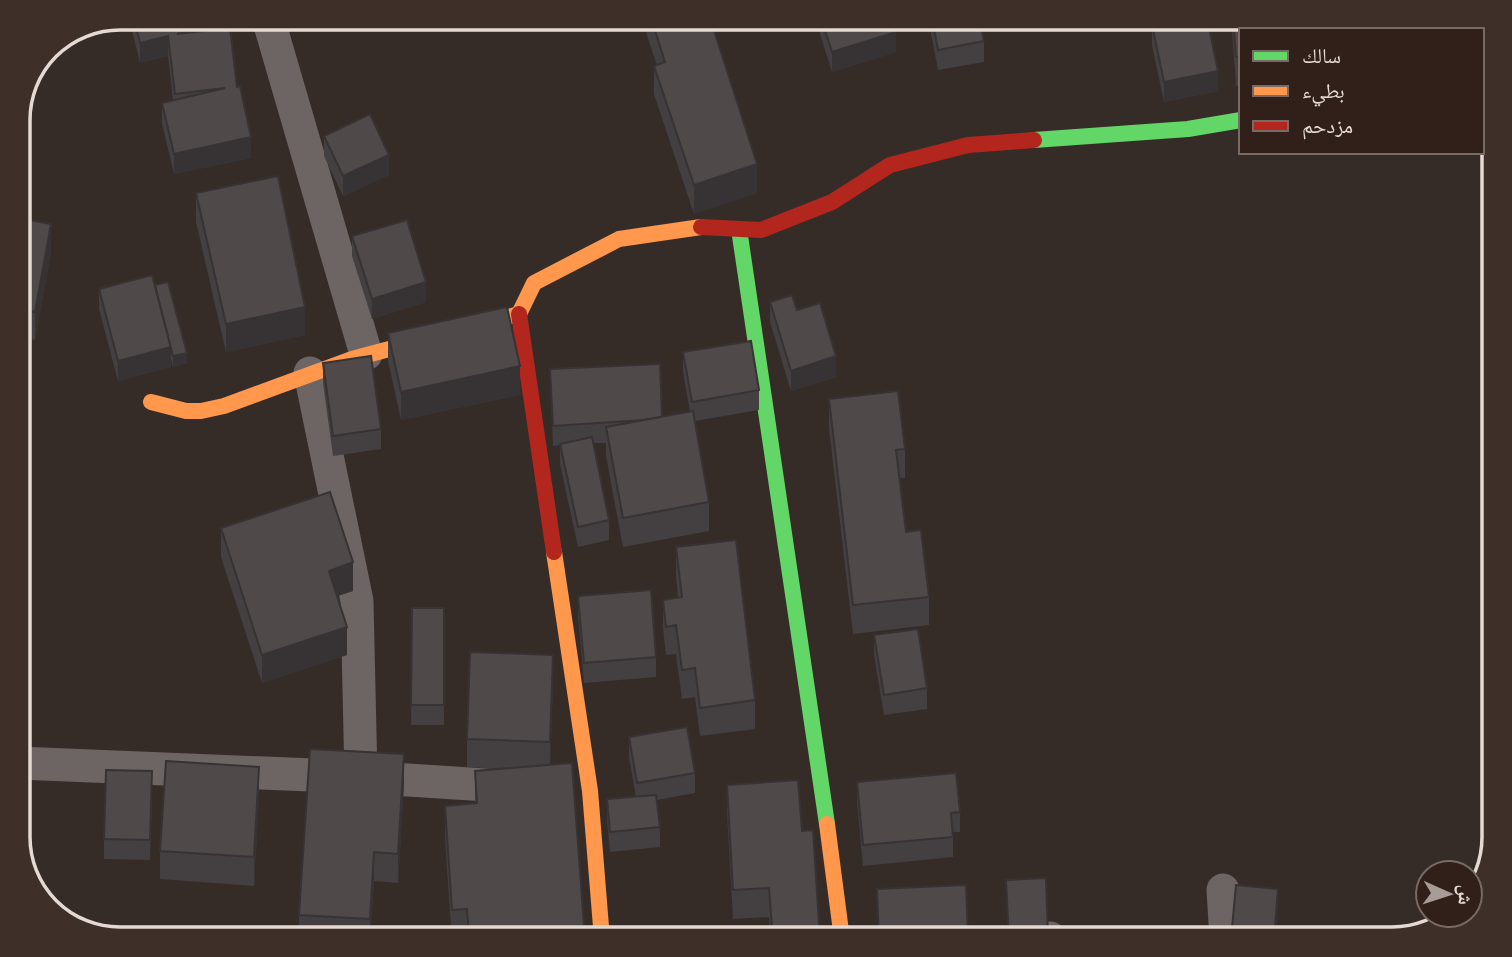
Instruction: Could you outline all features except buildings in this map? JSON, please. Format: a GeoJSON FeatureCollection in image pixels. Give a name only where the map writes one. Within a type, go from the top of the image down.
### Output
{"type":"FeatureCollection","features":[{"type":"Feature","properties":{"kind":"street"},"geometry":{"type":"LineString","coordinates":[[272,30],[366,354]]}},
{"type":"Feature","properties":{"kind":"street"},"geometry":{"type":"LineString","coordinates":[[599,927],[568,789],[519,314],[534,283],[619,239],[705,227],[761,230],[832,202],[890,164],[968,145],[1188,129],[1239,120]]}},
{"type":"Feature","properties":{"kind":"street"},"geometry":{"type":"LineString","coordinates":[[739,229],[841,927]]}},
{"type":"Feature","properties":{"kind":"street"},"geometry":{"type":"LineString","coordinates":[[151,402],[185,412],[207,411],[366,354],[519,314]]}},
{"type":"Feature","properties":{"kind":"street"},"geometry":{"type":"LineString","coordinates":[[310,373],[357,601],[361,777]]}},
{"type":"Feature","properties":{"kind":"street"},"geometry":{"type":"LineString","coordinates":[[30,763],[361,777],[568,789]]}},
{"type":"Feature","properties":{"kind":"street"},"geometry":{"type":"LineString","coordinates":[[1223,890],[1225,927]]}},
{"type":"Feature","properties":{"kind":"traffic: fast"},"geometry":{"type":"LineString","coordinates":[[1034,140],[1188,129],[1239,120]]}},
{"type":"Feature","properties":{"kind":"traffic: fast"},"geometry":{"type":"LineString","coordinates":[[739,229],[827,824]]}},
{"type":"Feature","properties":{"kind":"traffic: slow"},"geometry":{"type":"LineString","coordinates":[[151,402],[186,411],[224,406],[352,359],[519,314],[534,283],[619,239],[701,227]]}},
{"type":"Feature","properties":{"kind":"traffic: slow"},"geometry":{"type":"LineString","coordinates":[[554,552],[590,791],[601,927]]}},
{"type":"Feature","properties":{"kind":"traffic: slow"},"geometry":{"type":"LineString","coordinates":[[827,824],[840,927]]}},
{"type":"Feature","properties":{"kind":"traffic: jam"},"geometry":{"type":"LineString","coordinates":[[701,227],[761,230],[832,202],[890,165],[968,145],[1034,140]]}},
{"type":"Feature","properties":{"kind":"traffic: jam"},"geometry":{"type":"LineString","coordinates":[[519,314],[554,552]]}}]}
